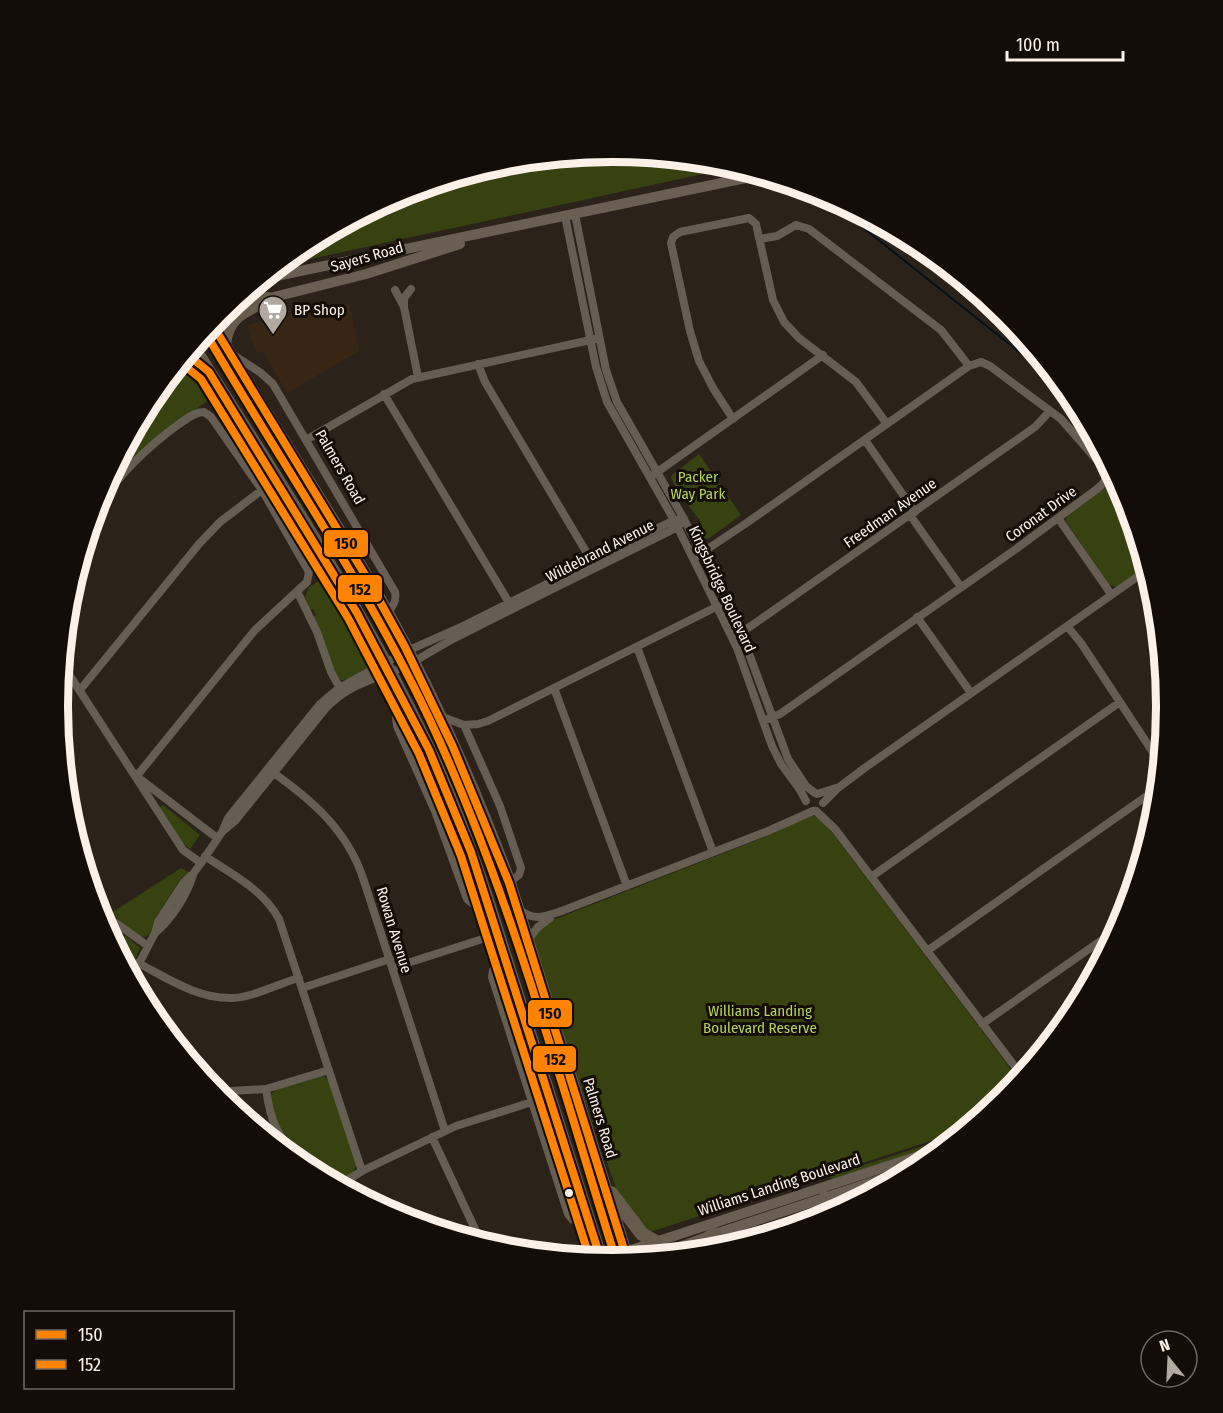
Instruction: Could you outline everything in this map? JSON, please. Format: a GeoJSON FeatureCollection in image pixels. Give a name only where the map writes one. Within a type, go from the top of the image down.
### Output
{"type":"FeatureCollection","features":[{"type":"Feature","properties":{"kind":"highway"},"geometry":{"type":"LineString","coordinates":[[227,349],[225,332],[232,320],[240,313],[268,299]]}},
{"type":"Feature","properties":{"kind":"highway","name":"Palmers Road"},"geometry":{"type":"LineString","coordinates":[[217,332],[387,613],[438,715],[486,822],[517,907],[624,1250]]}},
{"type":"Feature","properties":{"kind":"highway"},"geometry":{"type":"LineString","coordinates":[[197,354],[357,613],[406,703],[448,793],[498,933],[598,1250]]}},
{"type":"Feature","properties":{"kind":"highway"},"geometry":{"type":"LineString","coordinates":[[193,359],[209,372]]}},
{"type":"Feature","properties":{"kind":"highway"},"geometry":{"type":"LineString","coordinates":[[603,1182],[642,1234],[656,1242]]}},
{"type":"Feature","properties":{"kind":"highway"},"geometry":{"type":"LineString","coordinates":[[585,1249],[589,1245],[592,1232]]}},
{"type":"Feature","properties":{"kind":"highway"},"geometry":{"type":"LineString","coordinates":[[700,1243],[715,1234]]}},
{"type":"Feature","properties":{"kind":"main road","name":"Sayers Road"},"geometry":{"type":"LineString","coordinates":[[280,275],[742,179]]}},
{"type":"Feature","properties":{"kind":"main road","name":"Sayers Road"},"geometry":{"type":"LineString","coordinates":[[245,304],[366,274],[515,227]]}},
{"type":"Feature","properties":{"kind":"main road","name":"Williams Landing Boulevard"},"geometry":{"type":"LineString","coordinates":[[683,1246],[915,1159]]}},
{"type":"Feature","properties":{"kind":"main road","name":"Williams Landing Boulevard"},"geometry":{"type":"LineString","coordinates":[[641,1249],[656,1242],[825,1192],[883,1178]]}},
{"type":"Feature","properties":{"kind":"street","name":"Kingsbridge Boulevard"},"geometry":{"type":"LineString","coordinates":[[570,215],[612,388],[628,423],[702,553],[741,632],[788,759],[806,786],[816,794]]}},
{"type":"Feature","properties":{"kind":"street","name":"Kingsbridge Boulevard"},"geometry":{"type":"LineString","coordinates":[[570,215],[572,255],[602,390],[620,428],[676,524],[693,558],[731,636],[781,764],[806,802]]}},
{"type":"Feature","properties":{"kind":"street"},"geometry":{"type":"LineString","coordinates":[[734,419],[713,388],[696,352],[672,247],[673,237],[683,231],[748,218],[756,224],[773,300],[779,315],[792,332],[856,382],[887,424]]}},
{"type":"Feature","properties":{"kind":"street"},"geometry":{"type":"LineString","coordinates":[[693,558],[969,366],[941,330],[805,226],[796,225],[777,236],[760,239]]}},
{"type":"Feature","properties":{"kind":"street"},"geometry":{"type":"LineString","coordinates":[[572,255],[581,253]]}},
{"type":"Feature","properties":{"kind":"street"},"geometry":{"type":"LineString","coordinates":[[411,289],[404,298],[404,307],[418,377]]}},
{"type":"Feature","properties":{"kind":"street"},"geometry":{"type":"LineString","coordinates":[[395,290],[404,307]]}},
{"type":"Feature","properties":{"kind":"street"},"geometry":{"type":"LineString","coordinates":[[306,440],[406,381],[599,338]]}},
{"type":"Feature","properties":{"kind":"street","name":"Palmers Road"},"geometry":{"type":"LineString","coordinates":[[227,349],[270,380],[395,592],[397,599],[387,613]]}},
{"type":"Feature","properties":{"kind":"street"},"geometry":{"type":"LineString","coordinates":[[649,477],[823,355]]}},
{"type":"Feature","properties":{"kind":"street","name":"Coronat Drive"},"geometry":{"type":"LineString","coordinates":[[969,366],[981,362],[990,366],[1050,411],[1069,428],[1095,458]]}},
{"type":"Feature","properties":{"kind":"street"},"geometry":{"type":"LineString","coordinates":[[478,364],[485,382],[594,565]]}},
{"type":"Feature","properties":{"kind":"street"},"geometry":{"type":"LineString","coordinates":[[384,394],[511,607]]}},
{"type":"Feature","properties":{"kind":"street","name":"Freedman Avenue"},"geometry":{"type":"LineString","coordinates":[[731,636],[741,632],[1035,427],[1050,411]]}},
{"type":"Feature","properties":{"kind":"street"},"geometry":{"type":"LineString","coordinates":[[117,481],[143,452],[192,415],[201,412],[211,417],[262,490],[307,566],[309,579],[255,630],[136,777]]}},
{"type":"Feature","properties":{"kind":"street"},"geometry":{"type":"LineString","coordinates":[[620,428],[628,423]]}},
{"type":"Feature","properties":{"kind":"street"},"geometry":{"type":"LineString","coordinates":[[865,440],[961,587]]}},
{"type":"Feature","properties":{"kind":"street","name":"Coronat Drive"},"geometry":{"type":"LineString","coordinates":[[763,721],[772,718],[961,587],[1098,489],[1105,479]]}},
{"type":"Feature","properties":{"kind":"street"},"geometry":{"type":"LineString","coordinates":[[80,690],[199,544],[220,522],[262,490]]}},
{"type":"Feature","properties":{"kind":"street"},"geometry":{"type":"LineString","coordinates":[[1058,518],[1112,594]]}},
{"type":"Feature","properties":{"kind":"street","name":"Wildebrand Avenue"},"geometry":{"type":"LineString","coordinates":[[387,668],[684,519]]}},
{"type":"Feature","properties":{"kind":"street"},"geometry":{"type":"LineString","coordinates":[[517,907],[525,915],[535,918],[559,912],[822,808],[838,788],[1139,576]]}},
{"type":"Feature","properties":{"kind":"street"},"geometry":{"type":"LineString","coordinates":[[297,591],[341,691]]}},
{"type":"Feature","properties":{"kind":"street"},"geometry":{"type":"LineString","coordinates":[[472,741],[476,731],[488,722],[726,602]]}},
{"type":"Feature","properties":{"kind":"street"},"geometry":{"type":"LineString","coordinates":[[918,617],[971,693]]}},
{"type":"Feature","properties":{"kind":"street"},"geometry":{"type":"LineString","coordinates":[[1067,626],[1153,753]]}},
{"type":"Feature","properties":{"kind":"street","name":"Wildebrand Avenue"},"geometry":{"type":"LineString","coordinates":[[387,668],[452,635]]}},
{"type":"Feature","properties":{"kind":"street"},"geometry":{"type":"LineString","coordinates":[[637,647],[713,852]]}},
{"type":"Feature","properties":{"kind":"street"},"geometry":{"type":"LineString","coordinates":[[742,664],[752,661]]}},
{"type":"Feature","properties":{"kind":"street"},"geometry":{"type":"LineString","coordinates":[[341,691],[387,668]]}},
{"type":"Feature","properties":{"kind":"street"},"geometry":{"type":"LineString","coordinates":[[135,969],[155,933],[164,927],[190,886],[193,874],[220,835],[228,818],[271,770],[321,704],[341,691],[387,668]]}},
{"type":"Feature","properties":{"kind":"street"},"geometry":{"type":"LineString","coordinates":[[69,674],[183,850],[258,892],[271,905],[283,928],[362,1171]]}},
{"type":"Feature","properties":{"kind":"street"},"geometry":{"type":"LineString","coordinates":[[554,688],[627,886]]}},
{"type":"Feature","properties":{"kind":"street"},"geometry":{"type":"LineString","coordinates":[[871,877],[1120,702]]}},
{"type":"Feature","properties":{"kind":"street"},"geometry":{"type":"LineString","coordinates":[[438,715],[464,725],[488,722]]}},
{"type":"Feature","properties":{"kind":"street"},"geometry":{"type":"LineString","coordinates":[[464,725],[500,806],[520,863],[520,872],[509,883]]}},
{"type":"Feature","properties":{"kind":"street","name":"Rowan Avenue"},"geometry":{"type":"LineString","coordinates":[[271,770],[324,813],[348,844],[360,869],[445,1131]]}},
{"type":"Feature","properties":{"kind":"street"},"geometry":{"type":"LineString","coordinates":[[136,777],[220,835]]}},
{"type":"Feature","properties":{"kind":"street"},"geometry":{"type":"LineString","coordinates":[[787,822],[809,796],[838,788]]}},
{"type":"Feature","properties":{"kind":"street"},"geometry":{"type":"LineString","coordinates":[[816,794],[822,798],[835,829]]}},
{"type":"Feature","properties":{"kind":"street"},"geometry":{"type":"LineString","coordinates":[[927,951],[1148,795]]}},
{"type":"Feature","properties":{"kind":"street"},"geometry":{"type":"LineString","coordinates":[[153,804],[161,796]]}},
{"type":"Feature","properties":{"kind":"street"},"geometry":{"type":"LineString","coordinates":[[806,802],[807,808],[814,811],[835,829],[1017,1069]]}},
{"type":"Feature","properties":{"kind":"street"},"geometry":{"type":"LineString","coordinates":[[527,940],[543,922],[559,912]]}},
{"type":"Feature","properties":{"kind":"street"},"geometry":{"type":"LineString","coordinates":[[109,914],[120,927],[148,945]]}},
{"type":"Feature","properties":{"kind":"street"},"geometry":{"type":"LineString","coordinates":[[116,930],[120,927]]}},
{"type":"Feature","properties":{"kind":"street"},"geometry":{"type":"LineString","coordinates":[[392,968],[498,933]]}},
{"type":"Feature","properties":{"kind":"street"},"geometry":{"type":"LineString","coordinates":[[982,1024],[1102,940]]}},
{"type":"Feature","properties":{"kind":"street"},"geometry":{"type":"LineString","coordinates":[[302,988],[390,959]]}},
{"type":"Feature","properties":{"kind":"street"},"geometry":{"type":"LineString","coordinates":[[138,963],[194,992],[213,997],[233,998],[254,994],[299,978]]}},
{"type":"Feature","properties":{"kind":"street"},"geometry":{"type":"LineString","coordinates":[[507,963],[493,970],[492,977],[568,1214],[572,1220],[592,1232]]}},
{"type":"Feature","properties":{"kind":"street"},"geometry":{"type":"LineString","coordinates":[[227,1091],[266,1089],[329,1070]]}},
{"type":"Feature","properties":{"kind":"street"},"geometry":{"type":"LineString","coordinates":[[266,1089],[271,1118],[275,1129],[283,1141]]}},
{"type":"Feature","properties":{"kind":"street"},"geometry":{"type":"LineString","coordinates":[[346,1181],[445,1131],[532,1102]]}},
{"type":"Feature","properties":{"kind":"street"},"geometry":{"type":"LineString","coordinates":[[432,1137],[477,1233]]}},
{"type":"Feature","properties":{"kind":"street"},"geometry":{"type":"LineString","coordinates":[[825,1192],[828,1205]]}},
{"type":"Feature","properties":{"kind":"shaded area"},"geometry":{"type":"Polygon","coordinates":[[[349,303],[359,351],[287,393],[263,352],[257,352],[247,325],[349,303]]]}},
{"type":"Feature","properties":{"kind":"green space"},"geometry":{"type":"Polygon","coordinates":[[[612,162],[683,167],[712,172],[299,262],[340,235],[403,204],[437,191],[505,173],[540,167],[612,162]]]}},
{"type":"Feature","properties":{"kind":"green space"},"geometry":{"type":"Polygon","coordinates":[[[186,367],[207,401],[144,447],[123,468],[140,434],[186,367]]]}},
{"type":"Feature","properties":{"kind":"green space","name":"Packer Way Park"},"geometry":{"type":"Polygon","coordinates":[[[699,454],[741,515],[708,539],[704,538],[700,520],[683,499],[671,478],[699,454]]]}},
{"type":"Feature","properties":{"kind":"green space"},"geometry":{"type":"Polygon","coordinates":[[[1108,486],[1127,532],[1138,572],[1117,587],[1109,585],[1065,520],[1070,513],[1108,486]]]}},
{"type":"Feature","properties":{"kind":"green space"},"geometry":{"type":"Polygon","coordinates":[[[328,575],[375,658],[365,670],[346,680],[341,680],[335,673],[314,617],[316,615],[313,609],[310,609],[305,597],[309,587],[328,575]]]}},
{"type":"Feature","properties":{"kind":"green space"},"geometry":{"type":"Polygon","coordinates":[[[163,805],[200,835],[190,849],[183,843],[160,807],[163,805]]]}},
{"type":"Feature","properties":{"kind":"green space","name":"Williams Landing Boulevard Reserve"},"geometry":{"type":"Polygon","coordinates":[[[811,815],[819,818],[1014,1073],[970,1116],[945,1136],[647,1233],[623,1208],[529,941],[548,922],[772,834],[811,815]]]}},
{"type":"Feature","properties":{"kind":"green space"},"geometry":{"type":"Polygon","coordinates":[[[181,868],[190,873],[181,878],[156,917],[150,934],[145,937],[141,936],[120,922],[113,912],[181,868]]]}},
{"type":"Feature","properties":{"kind":"green space"},"geometry":{"type":"Polygon","coordinates":[[[118,935],[126,936],[140,948],[133,964],[118,935]]]}},
{"type":"Feature","properties":{"kind":"green space"},"geometry":{"type":"Polygon","coordinates":[[[321,1076],[330,1082],[356,1165],[354,1172],[342,1180],[290,1145],[274,1117],[270,1095],[276,1090],[321,1076]]]}},
{"type":"Feature","properties":{"kind":"green space"},"geometry":{"type":"Polygon","coordinates":[[[939,1141],[928,1149],[834,1179],[827,1177],[939,1141]]]}},
{"type":"Feature","properties":{"kind":"waterway"},"geometry":{"type":"LineString","coordinates":[[852,219],[1033,363]]}},
{"type":"Feature","properties":{"kind":"transit line","name":"150"},"geometry":{"type":"LineString","coordinates":[[217,332],[367,578],[405,647],[453,747],[509,883],[624,1250]]}},
{"type":"Feature","properties":{"kind":"transit line","name":"152"},"geometry":{"type":"LineString","coordinates":[[210,340],[378,619],[429,718],[458,783],[532,986],[613,1250]]}},
{"type":"Feature","properties":{"kind":"transit line","name":"150"},"geometry":{"type":"LineString","coordinates":[[193,359],[209,372],[357,613],[429,750],[471,852],[598,1250]]}},
{"type":"Feature","properties":{"kind":"transit line","name":"152"},"geometry":{"type":"LineString","coordinates":[[186,367],[201,379],[348,618],[419,754],[461,856],[587,1249]]}},
{"type":"Feature","properties":{"kind":"place","name":"BP Shop"},"geometry":{"type":"Point","coordinates":[273,336]}}]}
